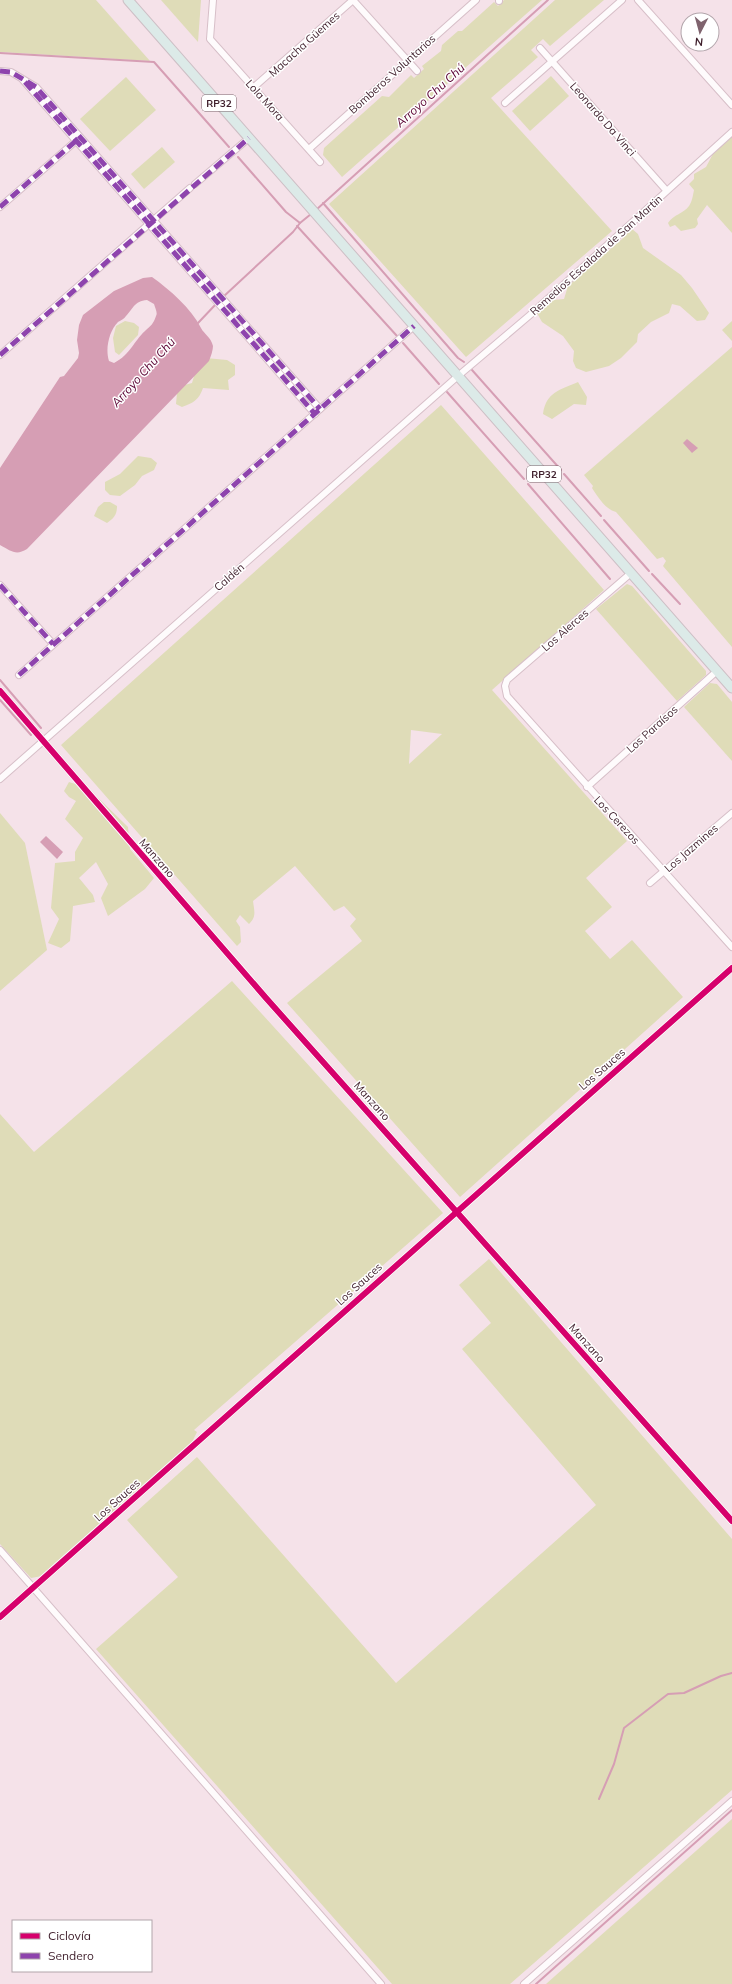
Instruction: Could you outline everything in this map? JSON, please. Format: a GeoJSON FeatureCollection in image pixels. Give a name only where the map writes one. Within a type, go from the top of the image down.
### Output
{"type":"FeatureCollection","features":[{"type":"Feature","properties":{"kind":"main road","name":"RP32"},"geometry":{"type":"LineString","coordinates":[[128,0],[732,688]]}},
{"type":"Feature","properties":{"kind":"street","name":"Lola Mora"},"geometry":{"type":"LineString","coordinates":[[213,0],[210,39],[320,162]]}},
{"type":"Feature","properties":{"kind":"street"},"geometry":{"type":"LineString","coordinates":[[353,0],[417,71]]}},
{"type":"Feature","properties":{"kind":"street","name":"Macacha Güemes"},"geometry":{"type":"LineString","coordinates":[[254,88],[353,0]]}},
{"type":"Feature","properties":{"kind":"street","name":"Bomberos Voluntarios"},"geometry":{"type":"LineString","coordinates":[[309,149],[476,0]]}},
{"type":"Feature","properties":{"kind":"street"},"geometry":{"type":"LineString","coordinates":[[504,103],[622,0]]}},
{"type":"Feature","properties":{"kind":"street"},"geometry":{"type":"LineString","coordinates":[[638,0],[732,105]]}},
{"type":"Feature","properties":{"kind":"street","name":"Leonardo Da Vinci"},"geometry":{"type":"LineString","coordinates":[[540,48],[666,190]]}},
{"type":"Feature","properties":{"kind":"street"},"geometry":{"type":"LineString","coordinates":[[0,71],[11,72],[20,76],[36,87],[78,139],[318,411]]}},
{"type":"Feature","properties":{"kind":"street","name":"Remedios Escalada de San Martin"},"geometry":{"type":"LineString","coordinates":[[458,376],[530,315],[666,190],[732,132]]}},
{"type":"Feature","properties":{"kind":"street"},"geometry":{"type":"LineString","coordinates":[[0,355],[249,138]]}},
{"type":"Feature","properties":{"kind":"street"},"geometry":{"type":"LineString","coordinates":[[0,207],[78,139]]}},
{"type":"Feature","properties":{"kind":"street"},"geometry":{"type":"LineString","coordinates":[[18,675],[414,326]]}},
{"type":"Feature","properties":{"kind":"street","name":"Caldén"},"geometry":{"type":"LineString","coordinates":[[0,779],[458,376]]}},
{"type":"Feature","properties":{"kind":"street","name":"Los Alerces"},"geometry":{"type":"LineString","coordinates":[[505,691],[507,680],[631,573]]}},
{"type":"Feature","properties":{"kind":"street"},"geometry":{"type":"LineString","coordinates":[[0,585],[53,644]]}},
{"type":"Feature","properties":{"kind":"street","name":"Los Paraísos"},"geometry":{"type":"LineString","coordinates":[[587,787],[717,671]]}},
{"type":"Feature","properties":{"kind":"street","name":"Manzano"},"geometry":{"type":"LineString","coordinates":[[0,691],[266,998],[732,1521]]}},
{"type":"Feature","properties":{"kind":"street","name":"Los Cerezos"},"geometry":{"type":"LineString","coordinates":[[505,691],[510,700],[587,787],[732,946]]}},
{"type":"Feature","properties":{"kind":"street","name":"Los Jazmines"},"geometry":{"type":"LineString","coordinates":[[650,883],[732,813]]}},
{"type":"Feature","properties":{"kind":"street","name":"Los Sauces"},"geometry":{"type":"LineString","coordinates":[[0,1617],[732,968]]}},
{"type":"Feature","properties":{"kind":"street"},"geometry":{"type":"LineString","coordinates":[[0,1550],[381,1984]]}},
{"type":"Feature","properties":{"kind":"street"},"geometry":{"type":"LineString","coordinates":[[524,1984],[732,1801]]}},
{"type":"Feature","properties":{"kind":"shaded area"},"geometry":{"type":"Polygon","coordinates":[[[0,0],[96,0],[150,61],[0,52],[0,0]]]}},
{"type":"Feature","properties":{"kind":"shaded area"},"geometry":{"type":"Polygon","coordinates":[[[161,0],[201,0],[198,42],[161,0]]]}},
{"type":"Feature","properties":{"kind":"shaded area"},"geometry":{"type":"Polygon","coordinates":[[[504,0],[542,0],[342,177],[323,155],[324,148],[382,96],[389,97],[411,75],[414,78],[424,69],[422,66],[441,51],[442,45],[458,31],[462,31],[494,2],[498,6],[504,0]]]}},
{"type":"Feature","properties":{"kind":"shaded area"},"geometry":{"type":"Polygon","coordinates":[[[555,0],[604,0],[550,46],[543,39],[531,50],[538,57],[491,98],[612,231],[466,357],[329,204],[555,0]]]}},
{"type":"Feature","properties":{"kind":"shaded area"},"geometry":{"type":"Polygon","coordinates":[[[551,76],[569,96],[530,131],[512,111],[551,76]]]}},
{"type":"Feature","properties":{"kind":"shaded area"},"geometry":{"type":"Polygon","coordinates":[[[126,77],[156,110],[110,151],[80,119],[126,77]]]}},
{"type":"Feature","properties":{"kind":"shaded area"},"geometry":{"type":"Polygon","coordinates":[[[732,132],[732,233],[707,205],[697,219],[698,224],[695,228],[681,231],[675,225],[670,227],[668,223],[670,220],[687,209],[691,203],[694,190],[689,184],[694,179],[694,174],[706,167],[722,137],[732,132]]]}},
{"type":"Feature","properties":{"kind":"shaded area"},"geometry":{"type":"Polygon","coordinates":[[[162,147],[175,162],[144,189],[131,174],[162,147]]]}},
{"type":"Feature","properties":{"kind":"shaded area"},"geometry":{"type":"Polygon","coordinates":[[[632,229],[638,234],[643,248],[681,275],[709,313],[705,320],[697,321],[680,306],[672,304],[669,313],[651,322],[638,334],[637,342],[621,358],[609,366],[586,372],[576,368],[573,361],[574,351],[563,336],[542,322],[537,313],[553,300],[564,299],[568,286],[632,229]]]}},
{"type":"Feature","properties":{"kind":"shaded area"},"geometry":{"type":"Polygon","coordinates":[[[125,321],[134,323],[139,327],[138,335],[119,355],[115,352],[113,338],[116,326],[125,321]]]}},
{"type":"Feature","properties":{"kind":"shaded area"},"geometry":{"type":"Polygon","coordinates":[[[732,321],[732,341],[722,330],[732,321]]]}},
{"type":"Feature","properties":{"kind":"shaded area"},"geometry":{"type":"Polygon","coordinates":[[[732,347],[732,647],[663,566],[666,561],[663,557],[657,559],[616,512],[608,508],[599,499],[592,488],[593,486],[584,475],[732,347]]]}},
{"type":"Feature","properties":{"kind":"shaded area"},"geometry":{"type":"Polygon","coordinates":[[[206,358],[227,360],[235,365],[235,375],[228,380],[229,390],[203,388],[200,395],[192,402],[182,407],[176,404],[177,393],[181,386],[192,383],[195,373],[206,358]]]}},
{"type":"Feature","properties":{"kind":"shaded area"},"geometry":{"type":"Polygon","coordinates":[[[578,382],[587,397],[586,405],[574,404],[552,419],[543,414],[547,401],[551,396],[578,382]]]}},
{"type":"Feature","properties":{"kind":"shaded area"},"geometry":{"type":"Polygon","coordinates":[[[441,405],[604,590],[492,690],[627,841],[586,878],[612,907],[585,931],[610,959],[632,940],[683,997],[460,1197],[287,1003],[362,941],[350,926],[356,919],[344,906],[334,911],[295,866],[253,901],[254,916],[249,924],[240,915],[236,921],[240,927],[241,942],[237,946],[61,745],[441,405]],[[411,730],[409,764],[442,734],[411,730]]]}},
{"type":"Feature","properties":{"kind":"shaded area"},"geometry":{"type":"Polygon","coordinates":[[[138,456],[151,458],[157,463],[154,470],[142,476],[135,485],[120,496],[110,495],[105,490],[105,482],[120,474],[138,456]]]}},
{"type":"Feature","properties":{"kind":"shaded area"},"geometry":{"type":"Polygon","coordinates":[[[104,502],[110,502],[117,506],[115,516],[107,523],[94,516],[98,507],[104,502]]]}},
{"type":"Feature","properties":{"kind":"shaded area"},"geometry":{"type":"Polygon","coordinates":[[[627,584],[632,586],[706,671],[706,675],[677,701],[596,609],[627,584]]]}},
{"type":"Feature","properties":{"kind":"shaded area"},"geometry":{"type":"Polygon","coordinates":[[[710,683],[717,684],[732,702],[732,761],[684,707],[710,683]]]}},
{"type":"Feature","properties":{"kind":"shaded area"},"geometry":{"type":"Polygon","coordinates":[[[69,782],[88,788],[128,827],[130,849],[154,878],[145,889],[108,916],[101,898],[108,884],[96,862],[79,878],[93,895],[95,902],[73,906],[70,941],[61,948],[48,943],[59,919],[51,908],[55,863],[75,861],[75,852],[83,838],[65,819],[76,801],[69,797],[64,791],[69,782]]]}},
{"type":"Feature","properties":{"kind":"shaded area"},"geometry":{"type":"Polygon","coordinates":[[[0,813],[25,843],[47,950],[0,991],[0,813]]]}},
{"type":"Feature","properties":{"kind":"shaded area"},"geometry":{"type":"Polygon","coordinates":[[[232,981],[443,1213],[194,1430],[197,1432],[191,1444],[42,1576],[31,1578],[0,1544],[0,1114],[34,1152],[232,981]]]}},
{"type":"Feature","properties":{"kind":"shaded area"},"geometry":{"type":"Polygon","coordinates":[[[489,1259],[732,1539],[732,1790],[510,1984],[392,1984],[96,1649],[178,1577],[127,1520],[197,1457],[396,1683],[596,1505],[462,1349],[491,1323],[459,1285],[489,1259]]]}},
{"type":"Feature","properties":{"kind":"shaded area"},"geometry":{"type":"Polygon","coordinates":[[[732,1819],[732,1984],[546,1984],[732,1819]]]}},
{"type":"Feature","properties":{"kind":"water"},"geometry":{"type":"Polygon","coordinates":[[[152,277],[173,294],[192,313],[212,343],[213,349],[209,361],[27,549],[20,552],[10,551],[0,545],[0,468],[60,377],[64,376],[78,358],[79,353],[77,340],[79,325],[83,315],[114,291],[143,278],[152,277]],[[147,300],[139,302],[124,318],[118,322],[110,335],[107,351],[109,361],[114,363],[124,356],[141,335],[152,325],[157,315],[154,304],[147,300]]]}},
{"type":"Feature","properties":{"kind":"water"},"geometry":{"type":"Polygon","coordinates":[[[687,439],[698,448],[692,453],[683,443],[687,439]]]}},
{"type":"Feature","properties":{"kind":"water"},"geometry":{"type":"Polygon","coordinates":[[[46,836],[63,852],[57,859],[40,842],[46,836]]]}},
{"type":"Feature","properties":{"kind":"waterway","name":"Arroyo Chu Chú"},"geometry":{"type":"LineString","coordinates":[[316,210],[548,0]]}},
{"type":"Feature","properties":{"kind":"waterway"},"geometry":{"type":"LineString","coordinates":[[0,53],[154,62],[229,147]]}},
{"type":"Feature","properties":{"kind":"waterway"},"geometry":{"type":"LineString","coordinates":[[238,157],[286,212],[300,223]]}},
{"type":"Feature","properties":{"kind":"waterway"},"geometry":{"type":"LineString","coordinates":[[323,203],[458,358],[464,362]]}},
{"type":"Feature","properties":{"kind":"waterway","name":"Arroyo Chu Chú"},"geometry":{"type":"LineString","coordinates":[[223,297],[311,214]]}},
{"type":"Feature","properties":{"kind":"waterway"},"geometry":{"type":"LineString","coordinates":[[297,226],[397,336]]}},
{"type":"Feature","properties":{"kind":"waterway","name":"Arroyo Chu Chú"},"geometry":{"type":"LineString","coordinates":[[198,323],[217,303]]}},
{"type":"Feature","properties":{"kind":"waterway"},"geometry":{"type":"LineString","coordinates":[[403,343],[439,384]]}},
{"type":"Feature","properties":{"kind":"waterway"},"geometry":{"type":"LineString","coordinates":[[472,370],[561,470]]}},
{"type":"Feature","properties":{"kind":"waterway"},"geometry":{"type":"LineString","coordinates":[[447,392],[524,479]]}},
{"type":"Feature","properties":{"kind":"waterway"},"geometry":{"type":"LineString","coordinates":[[564,474],[601,516]]}},
{"type":"Feature","properties":{"kind":"waterway"},"geometry":{"type":"LineString","coordinates":[[528,484],[610,579]]}},
{"type":"Feature","properties":{"kind":"waterway"},"geometry":{"type":"LineString","coordinates":[[604,520],[649,571]]}},
{"type":"Feature","properties":{"kind":"waterway"},"geometry":{"type":"LineString","coordinates":[[652,574],[680,604]]}},
{"type":"Feature","properties":{"kind":"waterway"},"geometry":{"type":"LineString","coordinates":[[0,680],[41,728]]}},
{"type":"Feature","properties":{"kind":"waterway"},"geometry":{"type":"LineString","coordinates":[[0,700],[31,735]]}},
{"type":"Feature","properties":{"kind":"waterway"},"geometry":{"type":"LineString","coordinates":[[599,1799],[614,1764],[624,1728],[668,1694],[684,1693],[721,1676],[732,1673]]}},
{"type":"Feature","properties":{"kind":"waterway"},"geometry":{"type":"LineString","coordinates":[[536,1984],[732,1810]]}},
{"type":"Feature","properties":{"kind":"marked path"},"geometry":{"type":"LineString","coordinates":[[0,71],[11,72],[36,87],[320,409]]}},
{"type":"Feature","properties":{"kind":"marked path"},"geometry":{"type":"LineString","coordinates":[[25,82],[315,414]]}},
{"type":"Feature","properties":{"kind":"marked path"},"geometry":{"type":"LineString","coordinates":[[0,355],[249,138]]}},
{"type":"Feature","properties":{"kind":"marked path"},"geometry":{"type":"LineString","coordinates":[[0,207],[78,139]]}},
{"type":"Feature","properties":{"kind":"marked path"},"geometry":{"type":"LineString","coordinates":[[19,675],[414,326]]}},
{"type":"Feature","properties":{"kind":"marked path"},"geometry":{"type":"LineString","coordinates":[[0,585],[53,644]]}},
{"type":"Feature","properties":{"kind":"cycle path"},"geometry":{"type":"LineString","coordinates":[[0,691],[266,998],[732,1521]]}},
{"type":"Feature","properties":{"kind":"cycle path"},"geometry":{"type":"LineString","coordinates":[[0,1617],[732,968]]}}]}
